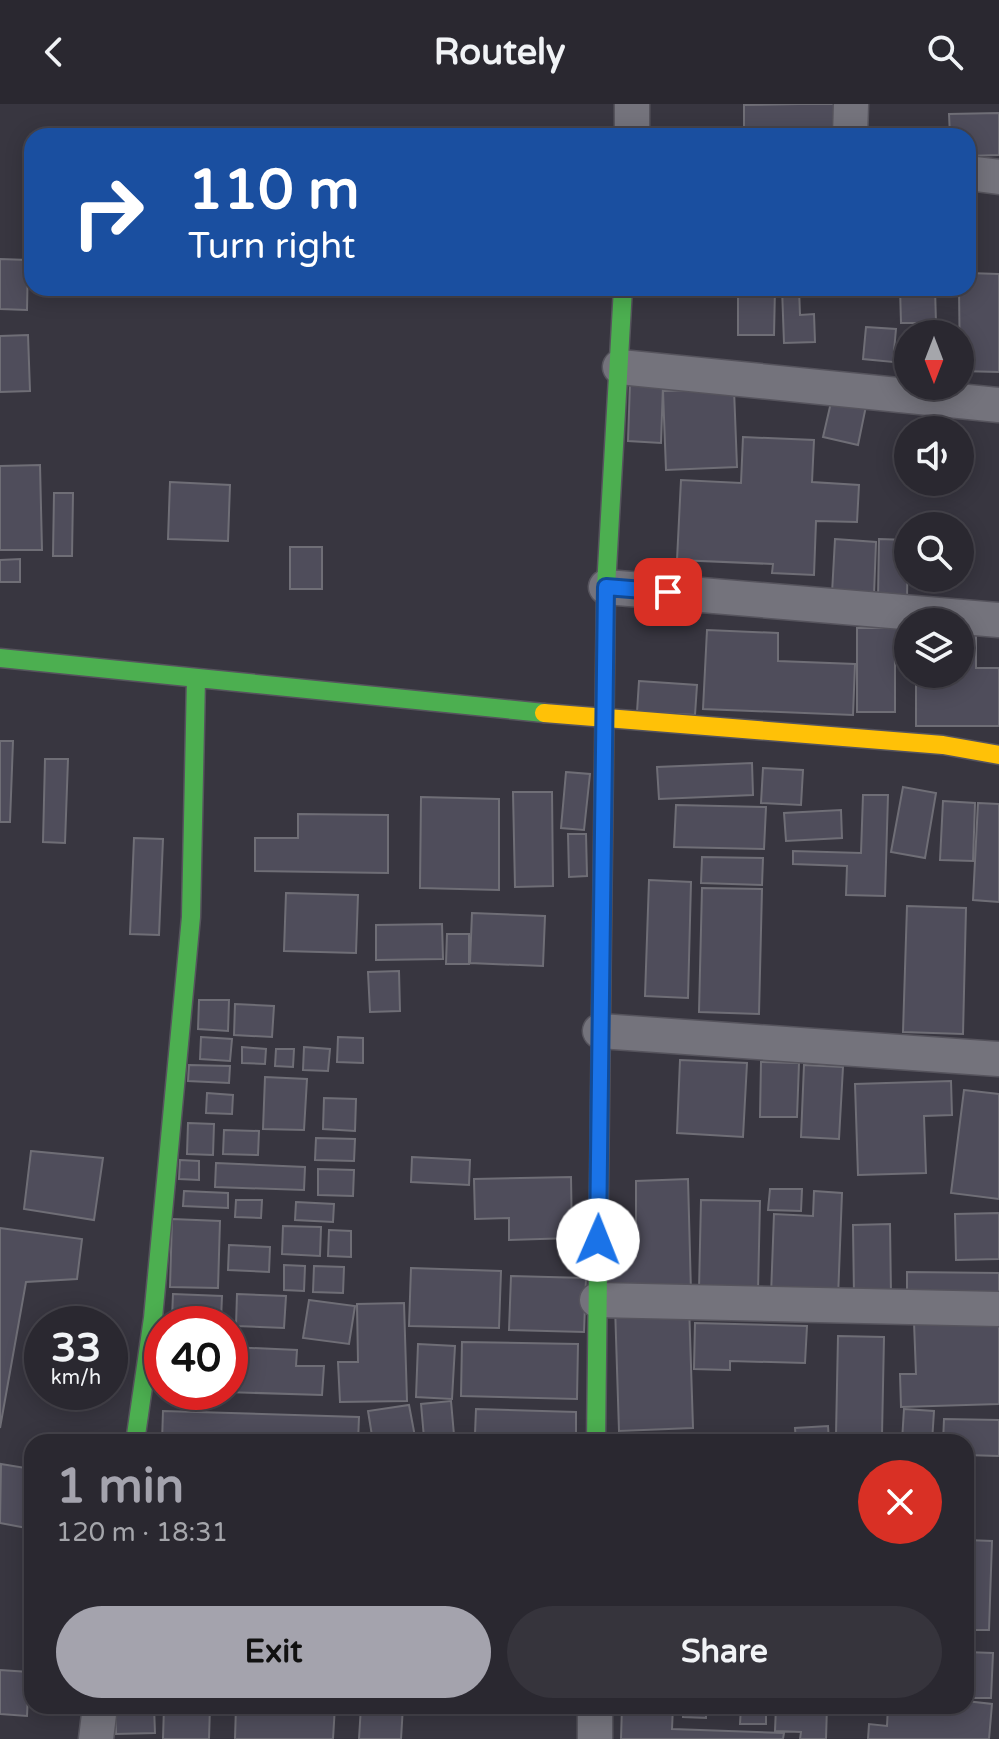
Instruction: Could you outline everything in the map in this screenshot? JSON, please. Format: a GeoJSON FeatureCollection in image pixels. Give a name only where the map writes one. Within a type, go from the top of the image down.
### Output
{"type":"FeatureCollection","features":[{"type":"Feature","properties":{"kind":"street"},"geometry":{"type":"LineString","coordinates":[[632,104],[632,128]]}},
{"type":"Feature","properties":{"kind":"street"},"geometry":{"type":"LineString","coordinates":[[850,128],[851,104]]}},
{"type":"Feature","properties":{"kind":"street"},"geometry":{"type":"LineString","coordinates":[[976,174],[999,177]]}},
{"type":"Feature","properties":{"kind":"street"},"geometry":{"type":"LineString","coordinates":[[596,1434],[606,587],[623,296]]}},
{"type":"Feature","properties":{"kind":"street"},"geometry":{"type":"LineString","coordinates":[[620,367],[999,405]]}},
{"type":"Feature","properties":{"kind":"street"},"geometry":{"type":"LineString","coordinates":[[606,587],[999,620]]}},
{"type":"Feature","properties":{"kind":"street"},"geometry":{"type":"LineString","coordinates":[[0,658],[605,718],[943,745],[999,755]]}},
{"type":"Feature","properties":{"kind":"street"},"geometry":{"type":"LineString","coordinates":[[136,1434],[153,1318],[191,917],[196,678]]}},
{"type":"Feature","properties":{"kind":"street"},"geometry":{"type":"LineString","coordinates":[[600,1031],[999,1059]]}},
{"type":"Feature","properties":{"kind":"street"},"geometry":{"type":"LineString","coordinates":[[597,1300],[999,1309]]}},
{"type":"Feature","properties":{"kind":"street"},"geometry":{"type":"LineString","coordinates":[[96,1739],[99,1714]]}},
{"type":"Feature","properties":{"kind":"street"},"geometry":{"type":"LineString","coordinates":[[595,1714],[595,1739]]}},
{"type":"Feature","properties":{"kind":"building"},"geometry":{"type":"Polygon","coordinates":[[[839,104],[839,128],[744,128],[744,105],[839,104]]]}},
{"type":"Feature","properties":{"kind":"building"},"geometry":{"type":"Polygon","coordinates":[[[999,113],[999,155],[976,156],[976,128],[950,128],[949,114],[999,113]]]}},
{"type":"Feature","properties":{"kind":"building"},"geometry":{"type":"Polygon","coordinates":[[[0,259],[24,260],[27,310],[0,309],[0,259]]]}},
{"type":"Feature","properties":{"kind":"building"},"geometry":{"type":"Polygon","coordinates":[[[976,273],[999,274],[999,372],[974,371],[974,320],[959,320],[959,296],[976,296],[976,273]]]}},
{"type":"Feature","properties":{"kind":"building"},"geometry":{"type":"Polygon","coordinates":[[[738,296],[775,296],[774,335],[738,335],[738,296]]]}},
{"type":"Feature","properties":{"kind":"building"},"geometry":{"type":"Polygon","coordinates":[[[782,296],[799,296],[800,315],[814,314],[815,342],[784,343],[782,296]]]}},
{"type":"Feature","properties":{"kind":"building"},"geometry":{"type":"Polygon","coordinates":[[[900,296],[935,296],[936,320],[901,320],[900,296]]]}},
{"type":"Feature","properties":{"kind":"building"},"geometry":{"type":"Polygon","coordinates":[[[866,327],[894,329],[893,362],[863,359],[866,327]]]}},
{"type":"Feature","properties":{"kind":"building"},"geometry":{"type":"Polygon","coordinates":[[[28,335],[30,391],[0,392],[0,336],[28,335]]]}},
{"type":"Feature","properties":{"kind":"building"},"geometry":{"type":"Polygon","coordinates":[[[630,383],[663,385],[661,443],[628,441],[630,383]]]}},
{"type":"Feature","properties":{"kind":"building"},"geometry":{"type":"Polygon","coordinates":[[[734,389],[737,467],[666,470],[663,391],[734,389]]]}},
{"type":"Feature","properties":{"kind":"building"},"geometry":{"type":"Polygon","coordinates":[[[832,398],[866,406],[858,445],[823,437],[832,398]]]}},
{"type":"Feature","properties":{"kind":"building"},"geometry":{"type":"Polygon","coordinates":[[[743,437],[814,440],[812,482],[859,485],[857,522],[816,521],[814,575],[772,573],[773,564],[677,560],[681,480],[741,483],[743,437]]]}},
{"type":"Feature","properties":{"kind":"building"},"geometry":{"type":"Polygon","coordinates":[[[40,465],[42,550],[0,550],[0,466],[40,465]]]}},
{"type":"Feature","properties":{"kind":"building"},"geometry":{"type":"Polygon","coordinates":[[[170,482],[230,485],[228,541],[168,539],[170,482]]]}},
{"type":"Feature","properties":{"kind":"building"},"geometry":{"type":"Polygon","coordinates":[[[54,493],[73,493],[72,556],[53,556],[54,493]]]}},
{"type":"Feature","properties":{"kind":"building"},"geometry":{"type":"Polygon","coordinates":[[[835,539],[876,542],[874,595],[832,593],[835,539]]]}},
{"type":"Feature","properties":{"kind":"building"},"geometry":{"type":"Polygon","coordinates":[[[879,539],[894,540],[894,592],[907,592],[907,599],[878,599],[879,539]]]}},
{"type":"Feature","properties":{"kind":"building"},"geometry":{"type":"Polygon","coordinates":[[[290,547],[322,547],[322,589],[290,589],[290,547]]]}},
{"type":"Feature","properties":{"kind":"building"},"geometry":{"type":"Polygon","coordinates":[[[20,559],[20,582],[0,582],[0,560],[20,559]]]}},
{"type":"Feature","properties":{"kind":"building"},"geometry":{"type":"Polygon","coordinates":[[[857,628],[894,628],[895,712],[857,712],[857,628]]]}},
{"type":"Feature","properties":{"kind":"building"},"geometry":{"type":"Polygon","coordinates":[[[976,628],[976,668],[999,668],[999,726],[916,726],[916,688],[974,688],[976,628]]]}},
{"type":"Feature","properties":{"kind":"building"},"geometry":{"type":"Polygon","coordinates":[[[707,630],[778,633],[778,661],[855,664],[853,715],[703,709],[707,630]]]}},
{"type":"Feature","properties":{"kind":"building"},"geometry":{"type":"Polygon","coordinates":[[[639,681],[697,685],[695,715],[637,712],[639,681]]]}},
{"type":"Feature","properties":{"kind":"building"},"geometry":{"type":"Polygon","coordinates":[[[0,741],[13,741],[10,822],[0,822],[0,741]]]}},
{"type":"Feature","properties":{"kind":"building"},"geometry":{"type":"Polygon","coordinates":[[[45,759],[68,759],[65,843],[43,842],[45,759]]]}},
{"type":"Feature","properties":{"kind":"building"},"geometry":{"type":"Polygon","coordinates":[[[752,763],[753,795],[659,799],[657,767],[752,763]]]}},
{"type":"Feature","properties":{"kind":"building"},"geometry":{"type":"Polygon","coordinates":[[[763,768],[803,770],[801,805],[761,803],[763,768]]]}},
{"type":"Feature","properties":{"kind":"building"},"geometry":{"type":"Polygon","coordinates":[[[566,772],[590,774],[584,830],[561,828],[566,772]]]}},
{"type":"Feature","properties":{"kind":"building"},"geometry":{"type":"Polygon","coordinates":[[[903,787],[936,793],[925,858],[891,852],[903,787]]]}},
{"type":"Feature","properties":{"kind":"building"},"geometry":{"type":"Polygon","coordinates":[[[513,792],[552,792],[553,886],[515,887],[513,792]]]}},
{"type":"Feature","properties":{"kind":"building"},"geometry":{"type":"Polygon","coordinates":[[[863,795],[888,795],[885,896],[846,895],[847,866],[793,864],[793,851],[861,853],[863,795]]]}},
{"type":"Feature","properties":{"kind":"building"},"geometry":{"type":"Polygon","coordinates":[[[421,797],[499,799],[499,890],[420,888],[421,797]]]}},
{"type":"Feature","properties":{"kind":"building"},"geometry":{"type":"Polygon","coordinates":[[[943,801],[975,803],[973,861],[940,860],[943,801]]]}},
{"type":"Feature","properties":{"kind":"building"},"geometry":{"type":"Polygon","coordinates":[[[978,803],[999,804],[999,902],[973,900],[978,803]]]}},
{"type":"Feature","properties":{"kind":"building"},"geometry":{"type":"Polygon","coordinates":[[[676,805],[766,807],[764,849],[674,847],[676,805]]]}},
{"type":"Feature","properties":{"kind":"building"},"geometry":{"type":"Polygon","coordinates":[[[841,810],[842,838],[786,841],[784,813],[841,810]]]}},
{"type":"Feature","properties":{"kind":"building"},"geometry":{"type":"Polygon","coordinates":[[[298,814],[388,815],[388,873],[255,871],[255,838],[298,838],[298,814]]]}},
{"type":"Feature","properties":{"kind":"building"},"geometry":{"type":"Polygon","coordinates":[[[568,834],[586,834],[587,876],[569,877],[568,834]]]}},
{"type":"Feature","properties":{"kind":"building"},"geometry":{"type":"Polygon","coordinates":[[[134,838],[163,839],[159,935],[130,934],[134,838]]]}},
{"type":"Feature","properties":{"kind":"building"},"geometry":{"type":"Polygon","coordinates":[[[702,857],[763,858],[762,885],[701,883],[702,857]]]}},
{"type":"Feature","properties":{"kind":"building"},"geometry":{"type":"Polygon","coordinates":[[[649,880],[691,882],[688,998],[645,996],[649,880]]]}},
{"type":"Feature","properties":{"kind":"building"},"geometry":{"type":"Polygon","coordinates":[[[702,888],[762,889],[759,1014],[699,1012],[702,888]]]}},
{"type":"Feature","properties":{"kind":"building"},"geometry":{"type":"Polygon","coordinates":[[[286,893],[358,895],[356,953],[284,951],[286,893]]]}},
{"type":"Feature","properties":{"kind":"building"},"geometry":{"type":"Polygon","coordinates":[[[907,906],[966,908],[963,1034],[903,1032],[907,906]]]}},
{"type":"Feature","properties":{"kind":"building"},"geometry":{"type":"Polygon","coordinates":[[[472,913],[545,916],[543,966],[470,963],[472,913]]]}},
{"type":"Feature","properties":{"kind":"building"},"geometry":{"type":"Polygon","coordinates":[[[442,924],[443,959],[376,960],[376,925],[442,924]]]}},
{"type":"Feature","properties":{"kind":"building"},"geometry":{"type":"Polygon","coordinates":[[[447,934],[469,934],[469,964],[446,964],[447,934]]]}},
{"type":"Feature","properties":{"kind":"building"},"geometry":{"type":"Polygon","coordinates":[[[399,971],[400,1011],[370,1012],[368,972],[399,971]]]}},
{"type":"Feature","properties":{"kind":"building"},"geometry":{"type":"Polygon","coordinates":[[[199,1000],[229,1000],[228,1031],[198,1029],[199,1000]]]}},
{"type":"Feature","properties":{"kind":"building"},"geometry":{"type":"Polygon","coordinates":[[[235,1004],[274,1006],[272,1037],[234,1035],[235,1004]]]}},
{"type":"Feature","properties":{"kind":"building"},"geometry":{"type":"Polygon","coordinates":[[[201,1037],[232,1039],[230,1061],[200,1059],[201,1037]]]}},
{"type":"Feature","properties":{"kind":"building"},"geometry":{"type":"Polygon","coordinates":[[[338,1037],[363,1038],[363,1063],[337,1062],[338,1037]]]}},
{"type":"Feature","properties":{"kind":"building"},"geometry":{"type":"Polygon","coordinates":[[[242,1047],[266,1049],[265,1064],[242,1063],[242,1047]]]}},
{"type":"Feature","properties":{"kind":"building"},"geometry":{"type":"Polygon","coordinates":[[[304,1047],[330,1049],[328,1071],[303,1070],[304,1047]]]}},
{"type":"Feature","properties":{"kind":"building"},"geometry":{"type":"Polygon","coordinates":[[[276,1049],[294,1049],[293,1067],[275,1066],[276,1049]]]}},
{"type":"Feature","properties":{"kind":"building"},"geometry":{"type":"Polygon","coordinates":[[[680,1060],[747,1063],[743,1137],[677,1133],[680,1060]]]}},
{"type":"Feature","properties":{"kind":"building"},"geometry":{"type":"Polygon","coordinates":[[[761,1062],[799,1063],[797,1117],[760,1117],[761,1062]]]}},
{"type":"Feature","properties":{"kind":"building"},"geometry":{"type":"Polygon","coordinates":[[[189,1065],[230,1066],[229,1083],[188,1081],[189,1065]]]}},
{"type":"Feature","properties":{"kind":"building"},"geometry":{"type":"Polygon","coordinates":[[[804,1065],[843,1067],[839,1139],[801,1137],[804,1065]]]}},
{"type":"Feature","properties":{"kind":"building"},"geometry":{"type":"Polygon","coordinates":[[[265,1077],[307,1079],[304,1130],[263,1129],[265,1077]]]}},
{"type":"Feature","properties":{"kind":"building"},"geometry":{"type":"Polygon","coordinates":[[[951,1081],[952,1115],[924,1116],[926,1173],[858,1175],[855,1084],[951,1081]]]}},
{"type":"Feature","properties":{"kind":"building"},"geometry":{"type":"Polygon","coordinates":[[[964,1090],[999,1094],[999,1199],[951,1193],[964,1090]]]}},
{"type":"Feature","properties":{"kind":"building"},"geometry":{"type":"Polygon","coordinates":[[[207,1093],[233,1095],[232,1114],[206,1113],[207,1093]]]}},
{"type":"Feature","properties":{"kind":"building"},"geometry":{"type":"Polygon","coordinates":[[[324,1098],[356,1099],[355,1131],[323,1129],[324,1098]]]}},
{"type":"Feature","properties":{"kind":"building"},"geometry":{"type":"Polygon","coordinates":[[[188,1123],[214,1124],[213,1155],[187,1154],[188,1123]]]}},
{"type":"Feature","properties":{"kind":"building"},"geometry":{"type":"Polygon","coordinates":[[[224,1130],[259,1131],[258,1155],[223,1154],[224,1130]]]}},
{"type":"Feature","properties":{"kind":"building"},"geometry":{"type":"Polygon","coordinates":[[[316,1138],[355,1139],[354,1161],[315,1160],[316,1138]]]}},
{"type":"Feature","properties":{"kind":"building"},"geometry":{"type":"Polygon","coordinates":[[[31,1151],[103,1158],[94,1220],[24,1209],[31,1151]]]}},
{"type":"Feature","properties":{"kind":"building"},"geometry":{"type":"Polygon","coordinates":[[[412,1157],[470,1160],[469,1185],[411,1182],[412,1157]]]}},
{"type":"Feature","properties":{"kind":"building"},"geometry":{"type":"Polygon","coordinates":[[[180,1160],[199,1161],[199,1180],[179,1179],[180,1160]]]}},
{"type":"Feature","properties":{"kind":"building"},"geometry":{"type":"Polygon","coordinates":[[[216,1163],[305,1167],[304,1190],[215,1187],[216,1163]]]}},
{"type":"Feature","properties":{"kind":"building"},"geometry":{"type":"Polygon","coordinates":[[[318,1169],[354,1170],[353,1196],[318,1195],[318,1169]]]}},
{"type":"Feature","properties":{"kind":"building"},"geometry":{"type":"Polygon","coordinates":[[[571,1177],[572,1238],[509,1240],[509,1218],[475,1219],[474,1179],[571,1177]]]}},
{"type":"Feature","properties":{"kind":"building"},"geometry":{"type":"Polygon","coordinates":[[[688,1179],[691,1292],[603,1294],[602,1228],[636,1228],[636,1181],[688,1179]]]}},
{"type":"Feature","properties":{"kind":"building"},"geometry":{"type":"Polygon","coordinates":[[[770,1189],[802,1189],[801,1211],[768,1210],[770,1189]]]}},
{"type":"Feature","properties":{"kind":"building"},"geometry":{"type":"Polygon","coordinates":[[[184,1191],[228,1193],[228,1208],[183,1206],[184,1191]]]}},
{"type":"Feature","properties":{"kind":"building"},"geometry":{"type":"Polygon","coordinates":[[[814,1191],[842,1193],[838,1298],[771,1295],[774,1214],[813,1216],[814,1191]]]}},
{"type":"Feature","properties":{"kind":"building"},"geometry":{"type":"Polygon","coordinates":[[[236,1200],[262,1200],[261,1218],[235,1217],[236,1200]]]}},
{"type":"Feature","properties":{"kind":"building"},"geometry":{"type":"Polygon","coordinates":[[[701,1200],[760,1201],[758,1292],[699,1290],[701,1200]]]}},
{"type":"Feature","properties":{"kind":"building"},"geometry":{"type":"Polygon","coordinates":[[[296,1202],[334,1204],[333,1222],[295,1220],[296,1202]]]}},
{"type":"Feature","properties":{"kind":"building"},"geometry":{"type":"Polygon","coordinates":[[[999,1213],[999,1259],[956,1260],[955,1214],[999,1213]]]}},
{"type":"Feature","properties":{"kind":"building"},"geometry":{"type":"Polygon","coordinates":[[[172,1219],[220,1221],[218,1288],[170,1287],[172,1219]]]}},
{"type":"Feature","properties":{"kind":"building"},"geometry":{"type":"Polygon","coordinates":[[[890,1224],[891,1296],[854,1297],[853,1225],[890,1224]]]}},
{"type":"Feature","properties":{"kind":"building"},"geometry":{"type":"Polygon","coordinates":[[[283,1226],[321,1227],[320,1256],[282,1254],[283,1226]]]}},
{"type":"Feature","properties":{"kind":"building"},"geometry":{"type":"Polygon","coordinates":[[[0,1228],[82,1239],[77,1279],[26,1282],[0,1428],[0,1228]]]}},
{"type":"Feature","properties":{"kind":"building"},"geometry":{"type":"Polygon","coordinates":[[[329,1230],[351,1231],[351,1257],[328,1256],[329,1230]]]}},
{"type":"Feature","properties":{"kind":"building"},"geometry":{"type":"Polygon","coordinates":[[[229,1245],[270,1247],[269,1272],[228,1270],[229,1245]]]}},
{"type":"Feature","properties":{"kind":"building"},"geometry":{"type":"Polygon","coordinates":[[[284,1265],[305,1266],[304,1291],[284,1290],[284,1265]]]}},
{"type":"Feature","properties":{"kind":"building"},"geometry":{"type":"Polygon","coordinates":[[[314,1266],[344,1267],[343,1293],[313,1292],[314,1266]]]}},
{"type":"Feature","properties":{"kind":"building"},"geometry":{"type":"Polygon","coordinates":[[[411,1268],[501,1271],[499,1328],[409,1326],[411,1268]]]}},
{"type":"Feature","properties":{"kind":"building"},"geometry":{"type":"Polygon","coordinates":[[[907,1272],[999,1273],[999,1300],[907,1299],[907,1272]]]}},
{"type":"Feature","properties":{"kind":"building"},"geometry":{"type":"Polygon","coordinates":[[[511,1276],[586,1278],[584,1332],[509,1330],[511,1276]]]}},
{"type":"Feature","properties":{"kind":"building"},"geometry":{"type":"Polygon","coordinates":[[[173,1294],[222,1296],[222,1306],[172,1306],[173,1294]]]}},
{"type":"Feature","properties":{"kind":"building"},"geometry":{"type":"Polygon","coordinates":[[[237,1294],[286,1296],[284,1328],[248,1326],[248,1306],[237,1306],[237,1294]]]}},
{"type":"Feature","properties":{"kind":"building"},"geometry":{"type":"Polygon","coordinates":[[[309,1300],[355,1306],[349,1344],[303,1338],[309,1300]]]}},
{"type":"Feature","properties":{"kind":"building"},"geometry":{"type":"Polygon","coordinates":[[[404,1303],[407,1401],[340,1402],[338,1362],[358,1362],[357,1304],[404,1303]]]}},
{"type":"Feature","properties":{"kind":"building"},"geometry":{"type":"Polygon","coordinates":[[[689,1304],[693,1428],[619,1431],[615,1306],[689,1304]]]}},
{"type":"Feature","properties":{"kind":"building"},"geometry":{"type":"Polygon","coordinates":[[[999,1319],[999,1404],[901,1407],[900,1374],[916,1374],[914,1322],[999,1319]]]}},
{"type":"Feature","properties":{"kind":"building"},"geometry":{"type":"Polygon","coordinates":[[[695,1323],[807,1326],[805,1363],[730,1361],[730,1370],[694,1369],[695,1323]]]}},
{"type":"Feature","properties":{"kind":"building"},"geometry":{"type":"Polygon","coordinates":[[[838,1336],[884,1337],[882,1434],[836,1434],[838,1336]]]}},
{"type":"Feature","properties":{"kind":"building"},"geometry":{"type":"Polygon","coordinates":[[[462,1342],[578,1344],[577,1399],[461,1396],[462,1342]]]}},
{"type":"Feature","properties":{"kind":"building"},"geometry":{"type":"Polygon","coordinates":[[[418,1344],[455,1346],[452,1399],[416,1397],[418,1344]]]}},
{"type":"Feature","properties":{"kind":"building"},"geometry":{"type":"Polygon","coordinates":[[[248,1348],[297,1350],[296,1366],[324,1366],[322,1395],[248,1393],[248,1348]]]}},
{"type":"Feature","properties":{"kind":"building"},"geometry":{"type":"Polygon","coordinates":[[[451,1401],[454,1434],[424,1434],[421,1404],[451,1401]]]}},
{"type":"Feature","properties":{"kind":"building"},"geometry":{"type":"Polygon","coordinates":[[[409,1405],[414,1434],[372,1434],[368,1411],[409,1405]]]}},
{"type":"Feature","properties":{"kind":"building"},"geometry":{"type":"Polygon","coordinates":[[[476,1409],[576,1412],[576,1434],[475,1434],[476,1409]]]}},
{"type":"Feature","properties":{"kind":"building"},"geometry":{"type":"Polygon","coordinates":[[[904,1409],[934,1411],[933,1434],[902,1434],[904,1409]]]}},
{"type":"Feature","properties":{"kind":"building"},"geometry":{"type":"Polygon","coordinates":[[[163,1411],[359,1417],[358,1434],[162,1434],[163,1411]]]}},
{"type":"Feature","properties":{"kind":"building"},"geometry":{"type":"Polygon","coordinates":[[[944,1419],[999,1420],[999,1456],[974,1455],[974,1434],[943,1434],[944,1419]]]}},
{"type":"Feature","properties":{"kind":"building"},"geometry":{"type":"Polygon","coordinates":[[[828,1426],[828,1434],[795,1434],[795,1428],[828,1426]]]}},
{"type":"Feature","properties":{"kind":"building"},"geometry":{"type":"Polygon","coordinates":[[[1,1464],[24,1468],[24,1528],[0,1523],[1,1464]]]}},
{"type":"Feature","properties":{"kind":"building"},"geometry":{"type":"Polygon","coordinates":[[[974,1540],[992,1541],[989,1630],[974,1630],[974,1540]]]}},
{"type":"Feature","properties":{"kind":"building"},"geometry":{"type":"Polygon","coordinates":[[[974,1652],[993,1653],[991,1698],[974,1698],[974,1652]]]}},
{"type":"Feature","properties":{"kind":"building"},"geometry":{"type":"Polygon","coordinates":[[[0,1670],[24,1672],[24,1714],[27,1716],[0,1714],[0,1670]]]}},
{"type":"Feature","properties":{"kind":"building"},"geometry":{"type":"Polygon","coordinates":[[[974,1702],[992,1704],[989,1739],[868,1739],[869,1724],[887,1726],[888,1714],[974,1714],[974,1702]]]}},
{"type":"Feature","properties":{"kind":"building"},"geometry":{"type":"Polygon","coordinates":[[[115,1714],[154,1714],[155,1733],[116,1734],[115,1714]]]}},
{"type":"Feature","properties":{"kind":"building"},"geometry":{"type":"Polygon","coordinates":[[[164,1714],[210,1714],[209,1739],[163,1739],[164,1714]]]}},
{"type":"Feature","properties":{"kind":"building"},"geometry":{"type":"Polygon","coordinates":[[[236,1714],[335,1714],[333,1739],[235,1739],[236,1714]]]}},
{"type":"Feature","properties":{"kind":"building"},"geometry":{"type":"Polygon","coordinates":[[[361,1714],[403,1714],[401,1739],[359,1739],[361,1714]]]}},
{"type":"Feature","properties":{"kind":"building"},"geometry":{"type":"Polygon","coordinates":[[[622,1714],[673,1714],[672,1729],[784,1733],[783,1739],[621,1739],[622,1714]]]}},
{"type":"Feature","properties":{"kind":"building"},"geometry":{"type":"Polygon","coordinates":[[[683,1714],[706,1714],[706,1718],[683,1717],[683,1714]]]}},
{"type":"Feature","properties":{"kind":"building"},"geometry":{"type":"Polygon","coordinates":[[[741,1714],[766,1714],[766,1724],[740,1724],[741,1714]]]}},
{"type":"Feature","properties":{"kind":"building"},"geometry":{"type":"Polygon","coordinates":[[[776,1714],[827,1714],[826,1739],[800,1739],[801,1732],[775,1731],[776,1714]]]}},
{"type":"Feature","properties":{"kind":"traffic: fast"},"geometry":{"type":"LineString","coordinates":[[596,1434],[606,587],[623,296]]}},
{"type":"Feature","properties":{"kind":"traffic: fast"},"geometry":{"type":"LineString","coordinates":[[0,658],[544,713]]}},
{"type":"Feature","properties":{"kind":"traffic: fast"},"geometry":{"type":"LineString","coordinates":[[136,1434],[153,1318],[191,917],[196,678]]}},
{"type":"Feature","properties":{"kind":"traffic: slow"},"geometry":{"type":"LineString","coordinates":[[544,713],[943,745],[999,755]]}},
{"type":"Feature","properties":{"kind":"route"},"geometry":{"type":"LineString","coordinates":[[598,1240],[599,941],[606,587],[668,592]]}}]}
